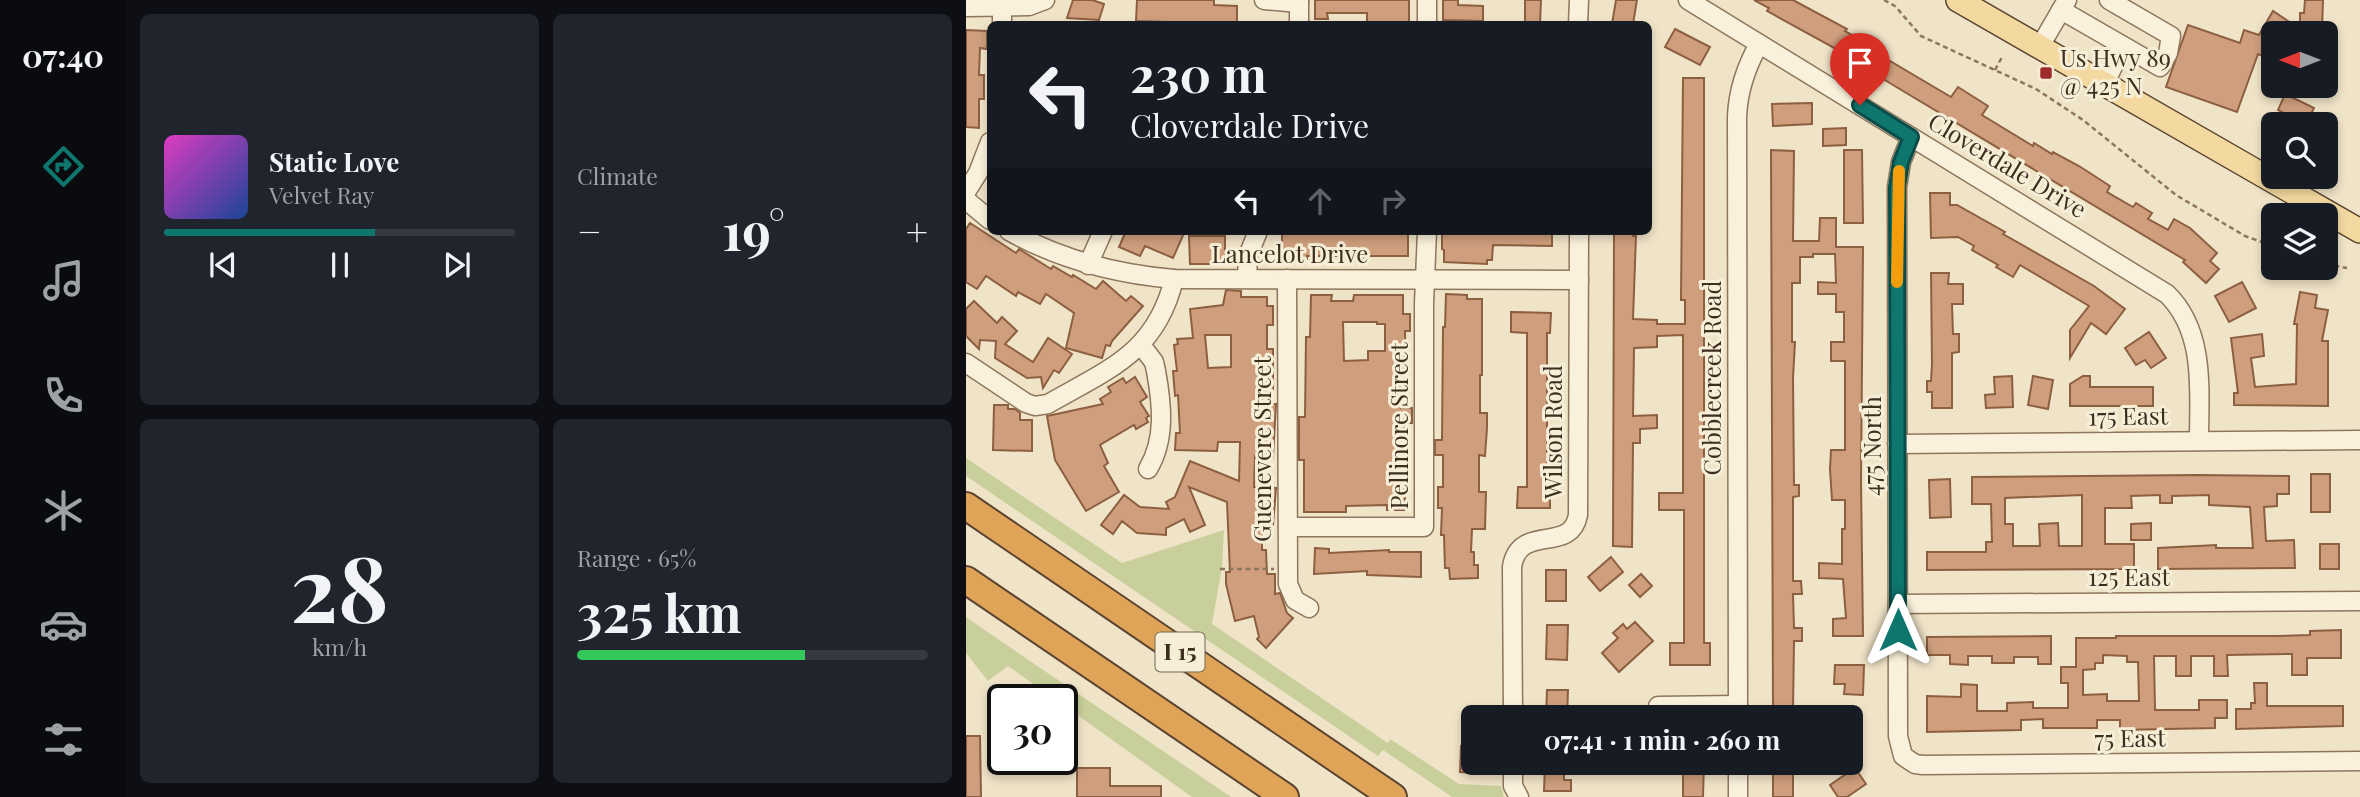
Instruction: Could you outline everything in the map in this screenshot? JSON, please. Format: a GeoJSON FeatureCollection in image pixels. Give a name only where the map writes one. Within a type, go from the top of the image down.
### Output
{"type":"FeatureCollection","features":[{"type":"Feature","properties":{"kind":"highway","name":"I 15"},"geometry":{"type":"LineString","coordinates":[[966,506],[1394,797]]}},
{"type":"Feature","properties":{"kind":"highway","name":"I 15"},"geometry":{"type":"LineString","coordinates":[[966,580],[1285,797]]}},
{"type":"Feature","properties":{"kind":"main road"},"geometry":{"type":"LineString","coordinates":[[1958,0],[2360,231]]}},
{"type":"Feature","properties":{"kind":"street"},"geometry":{"type":"LineString","coordinates":[[966,7],[1002,15],[1045,0]]}},
{"type":"Feature","properties":{"kind":"street"},"geometry":{"type":"LineString","coordinates":[[1264,0],[1298,2],[1298,21]]}},
{"type":"Feature","properties":{"kind":"street"},"geometry":{"type":"LineString","coordinates":[[1427,0],[1427,21]]}},
{"type":"Feature","properties":{"kind":"street"},"geometry":{"type":"LineString","coordinates":[[1578,21],[1579,0]]}},
{"type":"Feature","properties":{"kind":"street","name":"Cloverdale Drive"},"geometry":{"type":"LineString","coordinates":[[1688,0],[2155,285],[2175,302],[2191,330],[2197,352],[2199,441]]}},
{"type":"Feature","properties":{"kind":"street"},"geometry":{"type":"LineString","coordinates":[[2039,48],[2064,5],[2123,46],[2160,67],[2168,53],[2171,36],[2109,0]]}},
{"type":"Feature","properties":{"kind":"street","name":"Cobblecreek Road"},"geometry":{"type":"LineString","coordinates":[[1738,705],[1737,117],[1739,95],[1746,70],[1759,44]]}},
{"type":"Feature","properties":{"kind":"street"},"geometry":{"type":"LineString","coordinates":[[2104,85],[2123,46]]}},
{"type":"Feature","properties":{"kind":"street","name":"475 North"},"geometry":{"type":"LineString","coordinates":[[1903,756],[1898,736],[1897,187],[1901,162],[1911,137]]}},
{"type":"Feature","properties":{"kind":"street"},"geometry":{"type":"LineString","coordinates":[[966,192],[978,173],[987,150]]}},
{"type":"Feature","properties":{"kind":"street"},"geometry":{"type":"LineString","coordinates":[[966,200],[987,218]]}},
{"type":"Feature","properties":{"kind":"street","name":"Lancelot Drive"},"geometry":{"type":"LineString","coordinates":[[1017,235],[1088,265],[1128,274],[1174,279],[1579,280]]}},
{"type":"Feature","properties":{"kind":"street"},"geometry":{"type":"LineString","coordinates":[[1088,265],[1101,235]]}},
{"type":"Feature","properties":{"kind":"street"},"geometry":{"type":"LineString","coordinates":[[1247,278],[1248,256],[1256,235]]}},
{"type":"Feature","properties":{"kind":"street","name":"Pellinore Street"},"geometry":{"type":"LineString","coordinates":[[1288,527],[1424,527],[1427,235]]}},
{"type":"Feature","properties":{"kind":"street","name":"Wilson Road"},"geometry":{"type":"LineString","coordinates":[[1513,705],[1514,558],[1521,548],[1532,542],[1561,537],[1571,532],[1578,515],[1579,235]]}},
{"type":"Feature","properties":{"kind":"street"},"geometry":{"type":"LineString","coordinates":[[966,363],[1026,403],[1039,406],[1048,404],[1118,364],[1141,345],[1165,311],[1174,279]]}},
{"type":"Feature","properties":{"kind":"street","name":"Guenevere Street"},"geometry":{"type":"LineString","coordinates":[[1287,279],[1287,569],[1291,593],[1295,600],[1309,608]]}},
{"type":"Feature","properties":{"kind":"street"},"geometry":{"type":"LineString","coordinates":[[1141,345],[1154,362],[1161,426],[1158,449],[1148,468]]}},
{"type":"Feature","properties":{"kind":"street","name":"175 East"},"geometry":{"type":"LineString","coordinates":[[1897,444],[2360,439]]}},
{"type":"Feature","properties":{"kind":"street","name":"125 East"},"geometry":{"type":"LineString","coordinates":[[1898,604],[2360,601]]}},
{"type":"Feature","properties":{"kind":"street","name":"75 East"},"geometry":{"type":"LineString","coordinates":[[1903,756],[1908,761],[1923,765],[2360,761]]}},
{"type":"Feature","properties":{"kind":"street"},"geometry":{"type":"LineString","coordinates":[[1513,775],[1517,795]]}},
{"type":"Feature","properties":{"kind":"street"},"geometry":{"type":"LineString","coordinates":[[1738,775],[1738,797]]}},
{"type":"Feature","properties":{"kind":"path"},"geometry":{"type":"LineString","coordinates":[[1884,0],[1895,6],[1921,36],[2036,89],[2067,109],[2194,208],[2261,242]]}},
{"type":"Feature","properties":{"kind":"path"},"geometry":{"type":"LineString","coordinates":[[1995,70],[2002,57]]}},
{"type":"Feature","properties":{"kind":"path"},"geometry":{"type":"LineString","coordinates":[[2338,266],[2347,268]]}},
{"type":"Feature","properties":{"kind":"path"},"geometry":{"type":"LineString","coordinates":[[1220,569],[1287,569]]}},
{"type":"Feature","properties":{"kind":"green space"},"geometry":{"type":"Polygon","coordinates":[[[966,458],[1122,563],[1224,530],[1222,567],[1212,624],[1388,743],[1390,739],[1459,784],[1501,786],[1504,797],[1452,797],[1383,750],[1378,756],[966,476],[966,458]]]}},
{"type":"Feature","properties":{"kind":"green space"},"geometry":{"type":"Polygon","coordinates":[[[966,617],[1065,684],[1033,684],[1008,666],[988,681],[966,653],[966,617]]]}},
{"type":"Feature","properties":{"kind":"green space"},"geometry":{"type":"Polygon","coordinates":[[[1078,693],[1231,797],[1192,797],[1078,715],[1078,693]]]}},
{"type":"Feature","properties":{"kind":"building"},"geometry":{"type":"Polygon","coordinates":[[[1073,0],[1092,0],[1104,4],[1099,20],[1067,18],[1073,0]]]}},
{"type":"Feature","properties":{"kind":"building"},"geometry":{"type":"Polygon","coordinates":[[[1137,0],[1214,0],[1214,5],[1237,6],[1237,21],[1136,21],[1137,0]]]}},
{"type":"Feature","properties":{"kind":"building"},"geometry":{"type":"Polygon","coordinates":[[[1315,0],[1409,0],[1409,21],[1367,21],[1367,13],[1327,13],[1328,19],[1315,19],[1315,0]]]}},
{"type":"Feature","properties":{"kind":"building"},"geometry":{"type":"Polygon","coordinates":[[[1443,0],[1458,0],[1458,5],[1483,6],[1483,21],[1443,20],[1443,0]]]}},
{"type":"Feature","properties":{"kind":"building"},"geometry":{"type":"Polygon","coordinates":[[[1525,0],[1541,0],[1540,21],[1525,21],[1525,0]]]}},
{"type":"Feature","properties":{"kind":"building"},"geometry":{"type":"Polygon","coordinates":[[[1616,0],[1637,0],[1634,21],[1612,21],[1616,0]]]}},
{"type":"Feature","properties":{"kind":"building"},"geometry":{"type":"Polygon","coordinates":[[[1754,0],[1793,0],[1847,29],[1845,31],[1859,39],[1858,42],[1951,97],[1958,87],[1988,106],[1982,115],[2033,146],[2034,143],[2079,166],[2110,186],[2107,192],[2133,207],[2136,203],[2152,213],[2148,219],[2168,230],[2174,219],[2190,228],[2217,253],[2210,261],[2219,269],[2206,283],[2183,262],[2185,260],[1898,88],[1857,63],[1858,61],[1767,11],[1769,8],[1754,0]]]}},
{"type":"Feature","properties":{"kind":"building"},"geometry":{"type":"Polygon","coordinates":[[[2305,0],[2323,0],[2322,21],[2300,21],[2300,13],[2304,13],[2305,0]]]}},
{"type":"Feature","properties":{"kind":"building"},"geometry":{"type":"Polygon","coordinates":[[[2273,11],[2288,21],[2267,21],[2273,11]]]}},
{"type":"Feature","properties":{"kind":"building"},"geometry":{"type":"Polygon","coordinates":[[[2188,25],[2240,43],[2244,30],[2259,35],[2261,32],[2261,55],[2258,54],[2237,112],[2166,87],[2188,25]]]}},
{"type":"Feature","properties":{"kind":"building"},"geometry":{"type":"Polygon","coordinates":[[[1675,29],[1710,47],[1700,65],[1665,47],[1675,29]]]}},
{"type":"Feature","properties":{"kind":"building"},"geometry":{"type":"Polygon","coordinates":[[[966,30],[987,31],[987,49],[980,48],[979,75],[984,75],[984,99],[979,99],[979,128],[966,127],[966,30]]]}},
{"type":"Feature","properties":{"kind":"building"},"geometry":{"type":"Polygon","coordinates":[[[1683,78],[1704,78],[1704,643],[1710,643],[1710,665],[1670,665],[1670,643],[1684,643],[1684,510],[1659,510],[1659,493],[1683,493],[1683,335],[1657,336],[1657,347],[1634,348],[1633,416],[1657,415],[1657,428],[1640,429],[1640,443],[1633,443],[1632,547],[1613,546],[1614,235],[1636,236],[1633,319],[1657,320],[1657,324],[1685,324],[1685,300],[1681,300],[1683,78]]]}},
{"type":"Feature","properties":{"kind":"building"},"geometry":{"type":"Polygon","coordinates":[[[2283,98],[2293,98],[2314,108],[2312,112],[2278,110],[2283,98]]]}},
{"type":"Feature","properties":{"kind":"building"},"geometry":{"type":"Polygon","coordinates":[[[1812,103],[1812,124],[1773,126],[1772,104],[1812,103]]]}},
{"type":"Feature","properties":{"kind":"building"},"geometry":{"type":"Polygon","coordinates":[[[1846,128],[1846,145],[1823,146],[1823,129],[1846,128]]]}},
{"type":"Feature","properties":{"kind":"building"},"geometry":{"type":"Polygon","coordinates":[[[1771,150],[1794,151],[1793,241],[1819,241],[1820,218],[1836,218],[1836,247],[1863,247],[1863,636],[1833,636],[1833,619],[1846,618],[1843,579],[1819,578],[1819,563],[1842,564],[1845,500],[1832,500],[1830,469],[1831,450],[1845,450],[1845,361],[1831,361],[1831,342],[1844,342],[1844,312],[1836,312],[1836,294],[1818,294],[1818,282],[1836,283],[1835,254],[1813,254],[1813,257],[1800,257],[1800,283],[1792,283],[1792,342],[1795,342],[1794,485],[1799,485],[1799,496],[1793,497],[1793,581],[1801,581],[1802,594],[1793,594],[1794,628],[1802,628],[1802,641],[1794,641],[1793,705],[1773,705],[1771,150]]]}},
{"type":"Feature","properties":{"kind":"building"},"geometry":{"type":"Polygon","coordinates":[[[1844,150],[1862,150],[1863,223],[1844,223],[1844,150]]]}},
{"type":"Feature","properties":{"kind":"building"},"geometry":{"type":"Polygon","coordinates":[[[1930,193],[1950,193],[1950,205],[1957,205],[2005,232],[2003,234],[2094,286],[2125,309],[2106,334],[2091,323],[2070,358],[2070,330],[2089,306],[2020,265],[2013,277],[1972,250],[1974,246],[1958,237],[1931,238],[1930,193]]]}},
{"type":"Feature","properties":{"kind":"building"},"geometry":{"type":"Polygon","coordinates":[[[970,223],[1016,253],[1019,249],[1051,269],[1053,266],[1096,289],[1103,281],[1126,301],[1131,296],[1143,306],[1110,346],[1106,345],[1102,358],[1066,348],[1074,313],[1046,294],[1040,304],[1018,292],[1016,296],[986,276],[977,289],[966,282],[966,229],[970,223]]]}},
{"type":"Feature","properties":{"kind":"building"},"geometry":{"type":"Polygon","coordinates":[[[1124,235],[1183,235],[1173,258],[1145,246],[1140,256],[1119,247],[1124,235]]]}},
{"type":"Feature","properties":{"kind":"building"},"geometry":{"type":"Polygon","coordinates":[[[1282,235],[1408,235],[1408,256],[1364,256],[1364,260],[1339,261],[1339,256],[1282,258],[1282,235]]]}},
{"type":"Feature","properties":{"kind":"building"},"geometry":{"type":"Polygon","coordinates":[[[1442,235],[1552,235],[1552,246],[1493,245],[1492,260],[1487,260],[1487,264],[1444,262],[1442,235]]]}},
{"type":"Feature","properties":{"kind":"building"},"geometry":{"type":"Polygon","coordinates":[[[1189,236],[1225,236],[1225,264],[1190,264],[1189,236]]]}},
{"type":"Feature","properties":{"kind":"building"},"geometry":{"type":"Polygon","coordinates":[[[1931,273],[1949,273],[1948,284],[1963,284],[1963,304],[1952,304],[1953,334],[1959,334],[1959,352],[1952,353],[1952,408],[1932,408],[1932,392],[1927,392],[1932,364],[1931,273]]]}},
{"type":"Feature","properties":{"kind":"building"},"geometry":{"type":"Polygon","coordinates":[[[2242,282],[2256,308],[2229,322],[2215,296],[2242,282]]]}},
{"type":"Feature","properties":{"kind":"building"},"geometry":{"type":"Polygon","coordinates":[[[1226,290],[1241,291],[1241,297],[1267,297],[1267,306],[1273,306],[1273,325],[1267,325],[1267,349],[1273,349],[1273,404],[1276,404],[1273,457],[1255,456],[1254,487],[1276,488],[1273,525],[1262,525],[1262,550],[1266,550],[1267,574],[1275,574],[1275,594],[1280,593],[1287,613],[1293,618],[1266,648],[1257,639],[1259,637],[1254,616],[1235,621],[1226,584],[1226,572],[1230,572],[1227,502],[1189,487],[1205,525],[1190,532],[1184,519],[1166,528],[1166,535],[1137,533],[1122,521],[1113,534],[1101,525],[1124,495],[1140,507],[1169,509],[1166,502],[1175,497],[1190,461],[1239,481],[1240,442],[1218,442],[1217,451],[1175,450],[1176,433],[1180,433],[1178,395],[1175,396],[1173,371],[1177,371],[1174,345],[1178,344],[1177,339],[1193,338],[1190,309],[1223,305],[1226,290]],[[1205,335],[1208,368],[1231,367],[1231,335],[1205,335]]]}},
{"type":"Feature","properties":{"kind":"building"},"geometry":{"type":"Polygon","coordinates":[[[2300,292],[2317,295],[2315,308],[2328,310],[2322,341],[2328,341],[2328,406],[2234,405],[2234,393],[2238,393],[2231,338],[2262,334],[2264,356],[2251,358],[2255,387],[2296,384],[2297,324],[2294,324],[2300,292]]]}},
{"type":"Feature","properties":{"kind":"building"},"geometry":{"type":"Polygon","coordinates":[[[1446,294],[1482,299],[1480,413],[1487,413],[1487,428],[1485,456],[1479,455],[1479,492],[1486,492],[1485,529],[1472,529],[1471,552],[1474,552],[1474,565],[1478,565],[1478,578],[1450,579],[1449,568],[1445,568],[1444,535],[1441,535],[1442,508],[1438,508],[1438,487],[1443,487],[1443,455],[1435,455],[1435,440],[1442,440],[1446,294]]]}},
{"type":"Feature","properties":{"kind":"building"},"geometry":{"type":"Polygon","coordinates":[[[1311,295],[1332,295],[1331,301],[1353,301],[1354,295],[1403,295],[1403,314],[1410,314],[1410,331],[1405,331],[1406,376],[1400,376],[1401,408],[1412,408],[1412,423],[1404,423],[1405,510],[1387,510],[1387,505],[1346,506],[1346,512],[1304,512],[1304,460],[1299,460],[1299,417],[1305,417],[1306,337],[1310,337],[1311,295]],[[1343,322],[1344,361],[1368,360],[1368,351],[1385,351],[1385,324],[1343,322]]]}},
{"type":"Feature","properties":{"kind":"building"},"geometry":{"type":"Polygon","coordinates":[[[974,301],[997,323],[1002,317],[1017,331],[1005,344],[1033,362],[1048,338],[1072,354],[1059,373],[1054,370],[1043,388],[1041,377],[1027,378],[995,358],[996,341],[980,340],[979,349],[966,336],[966,309],[974,301]]]}},
{"type":"Feature","properties":{"kind":"building"},"geometry":{"type":"Polygon","coordinates":[[[1511,312],[1551,313],[1550,333],[1547,333],[1547,484],[1550,484],[1550,508],[1517,508],[1518,487],[1527,487],[1527,333],[1511,332],[1511,312]]]}},
{"type":"Feature","properties":{"kind":"building"},"geometry":{"type":"Polygon","coordinates":[[[2149,332],[2166,358],[2151,368],[2145,360],[2136,365],[2125,348],[2149,332]]]}},
{"type":"Feature","properties":{"kind":"building"},"geometry":{"type":"Polygon","coordinates":[[[2012,376],[2013,407],[1986,408],[1985,395],[1995,394],[1994,377],[2012,376]]]}},
{"type":"Feature","properties":{"kind":"building"},"geometry":{"type":"Polygon","coordinates":[[[2033,376],[2053,380],[2048,409],[2028,405],[2033,376]]]}},
{"type":"Feature","properties":{"kind":"building"},"geometry":{"type":"Polygon","coordinates":[[[2083,376],[2090,376],[2090,387],[2153,387],[2153,406],[2070,406],[2070,384],[2083,376]]]}},
{"type":"Feature","properties":{"kind":"building"},"geometry":{"type":"Polygon","coordinates":[[[1135,377],[1147,397],[1140,402],[1149,416],[1146,418],[1148,422],[1136,429],[1134,425],[1100,445],[1108,463],[1104,466],[1119,492],[1086,511],[1055,460],[1047,416],[1103,404],[1100,399],[1111,392],[1108,387],[1123,378],[1126,383],[1135,377]]]}},
{"type":"Feature","properties":{"kind":"building"},"geometry":{"type":"Polygon","coordinates":[[[994,405],[1008,405],[1008,409],[1015,409],[1020,413],[1020,420],[1032,420],[1032,451],[993,450],[994,405]]]}},
{"type":"Feature","properties":{"kind":"building"},"geometry":{"type":"Polygon","coordinates":[[[2311,474],[2330,474],[2330,512],[2311,512],[2311,474]]]}},
{"type":"Feature","properties":{"kind":"building"},"geometry":{"type":"Polygon","coordinates":[[[2289,476],[2289,494],[2277,494],[2277,506],[2264,507],[2266,541],[2294,540],[2295,568],[2158,569],[2158,548],[2216,545],[2216,548],[2253,548],[2250,507],[2209,505],[2209,495],[2172,496],[2172,503],[2160,503],[2160,495],[2131,496],[2132,508],[2105,508],[2105,544],[2134,544],[2134,569],[1927,570],[1927,552],[1986,552],[1986,542],[1992,542],[1991,504],[1972,504],[1972,477],[2289,476]],[[2082,495],[2005,498],[2005,524],[2013,524],[2013,546],[2040,546],[2039,524],[2058,523],[2059,546],[2082,546],[2082,495]]]}},
{"type":"Feature","properties":{"kind":"building"},"geometry":{"type":"Polygon","coordinates":[[[1950,479],[1951,517],[1930,518],[1929,480],[1950,479]]]}},
{"type":"Feature","properties":{"kind":"building"},"geometry":{"type":"Polygon","coordinates":[[[2151,523],[2151,540],[2131,540],[2131,524],[2151,523]]]}},
{"type":"Feature","properties":{"kind":"building"},"geometry":{"type":"Polygon","coordinates":[[[2320,544],[2339,544],[2339,569],[2320,569],[2320,544]]]}},
{"type":"Feature","properties":{"kind":"building"},"geometry":{"type":"Polygon","coordinates":[[[1315,548],[1329,549],[1329,553],[1389,550],[1421,552],[1421,577],[1367,575],[1367,571],[1314,574],[1315,548]]]}},
{"type":"Feature","properties":{"kind":"building"},"geometry":{"type":"Polygon","coordinates":[[[1611,557],[1623,572],[1600,591],[1588,577],[1611,557]]]}},
{"type":"Feature","properties":{"kind":"building"},"geometry":{"type":"Polygon","coordinates":[[[1546,570],[1566,570],[1566,601],[1546,601],[1546,570]]]}},
{"type":"Feature","properties":{"kind":"building"},"geometry":{"type":"Polygon","coordinates":[[[1641,574],[1652,586],[1640,597],[1629,585],[1641,574]]]}},
{"type":"Feature","properties":{"kind":"building"},"geometry":{"type":"Polygon","coordinates":[[[1635,622],[1653,641],[1619,672],[1602,653],[1618,638],[1613,633],[1623,624],[1627,629],[1635,622]]]}},
{"type":"Feature","properties":{"kind":"building"},"geometry":{"type":"Polygon","coordinates":[[[1547,625],[1568,625],[1567,660],[1546,659],[1547,625]]]}},
{"type":"Feature","properties":{"kind":"building"},"geometry":{"type":"Polygon","coordinates":[[[2341,630],[2341,658],[2307,658],[2307,675],[2292,675],[2292,654],[2227,655],[2228,676],[2214,676],[2214,656],[2191,656],[2191,676],[2176,676],[2176,656],[2154,656],[2155,710],[2199,710],[2199,700],[2227,700],[2227,718],[2215,718],[2215,728],[2120,730],[2120,720],[2097,720],[2097,728],[2043,728],[2043,719],[2021,720],[2021,730],[1927,732],[1927,696],[1961,697],[1961,684],[1977,685],[1977,711],[2007,711],[2007,703],[2033,702],[2033,708],[2068,708],[2068,683],[2061,683],[2061,667],[2076,667],[2076,638],[2310,635],[2310,631],[2341,630]],[[2103,655],[2103,663],[2095,663],[2095,669],[2083,670],[2083,695],[2107,694],[2107,701],[2139,701],[2138,662],[2127,662],[2127,656],[2103,655]]]}},
{"type":"Feature","properties":{"kind":"building"},"geometry":{"type":"Polygon","coordinates":[[[2051,636],[2051,664],[2038,664],[2038,657],[2014,657],[2014,663],[1992,663],[1992,656],[1968,656],[1968,665],[1950,664],[1950,655],[1927,655],[1927,637],[2051,636]]]}},
{"type":"Feature","properties":{"kind":"building"},"geometry":{"type":"Polygon","coordinates":[[[1835,665],[1864,665],[1863,695],[1844,694],[1845,684],[1834,684],[1835,665]]]}},
{"type":"Feature","properties":{"kind":"building"},"geometry":{"type":"Polygon","coordinates":[[[2254,683],[2267,683],[2267,706],[2343,706],[2343,726],[2236,729],[2236,709],[2251,709],[2251,703],[2255,703],[2254,683]]]}},
{"type":"Feature","properties":{"kind":"building"},"geometry":{"type":"Polygon","coordinates":[[[1547,690],[1568,690],[1567,705],[1546,705],[1547,690]]]}},
{"type":"Feature","properties":{"kind":"building"},"geometry":{"type":"Polygon","coordinates":[[[966,736],[980,736],[981,797],[966,797],[966,736]]]}},
{"type":"Feature","properties":{"kind":"building"},"geometry":{"type":"Polygon","coordinates":[[[1078,768],[1110,768],[1110,786],[1161,786],[1161,797],[1077,797],[1078,768]]]}},
{"type":"Feature","properties":{"kind":"building"},"geometry":{"type":"Polygon","coordinates":[[[1545,775],[1564,775],[1564,780],[1571,780],[1571,791],[1544,791],[1545,775]]]}},
{"type":"Feature","properties":{"kind":"building"},"geometry":{"type":"Polygon","coordinates":[[[1683,775],[1704,775],[1703,797],[1683,797],[1683,775]]]}},
{"type":"Feature","properties":{"kind":"building"},"geometry":{"type":"Polygon","coordinates":[[[1773,775],[1793,775],[1793,797],[1773,797],[1773,775]]]}},
{"type":"Feature","properties":{"kind":"building"},"geometry":{"type":"Polygon","coordinates":[[[1845,775],[1860,775],[1866,784],[1847,797],[1838,797],[1830,785],[1845,775]]]}},
{"type":"Feature","properties":{"kind":"slow traffic"},"geometry":{"type":"LineString","coordinates":[[1897,282],[1899,171]]}},
{"type":"Feature","properties":{"kind":"place","name":"Us Hwy 89 @ 425 N"},"geometry":{"type":"Point","coordinates":[2046,73]}},
{"type":"Feature","properties":{"kind":"route"},"geometry":{"type":"LineString","coordinates":[[1860,105],[1911,137],[1901,162],[1897,187],[1898,630]]}}]}
